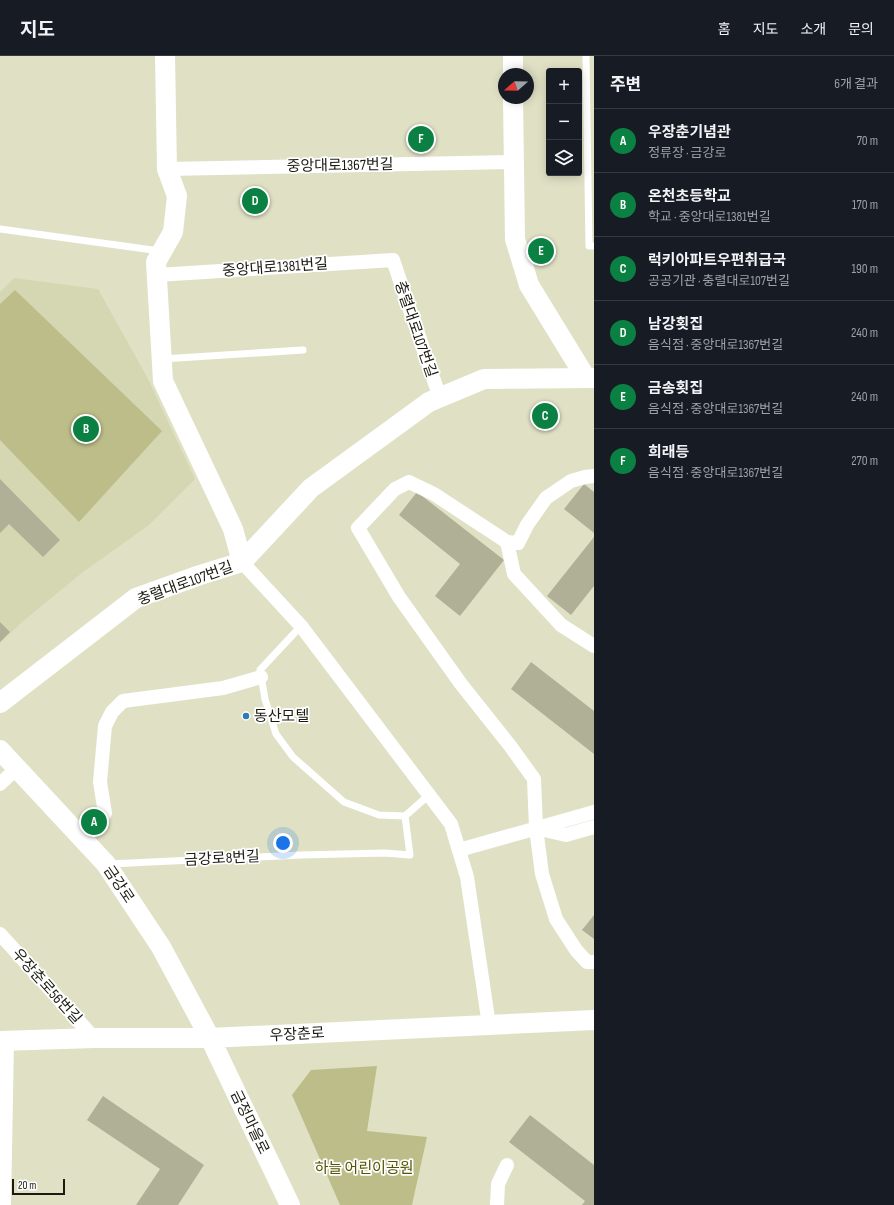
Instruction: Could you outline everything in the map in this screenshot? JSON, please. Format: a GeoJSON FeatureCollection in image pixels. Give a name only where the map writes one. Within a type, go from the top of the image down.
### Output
{"type":"FeatureCollection","features":[{"type":"Feature","properties":{"kind":"street"},"geometry":{"type":"LineString","coordinates":[[165,56],[167,169],[177,196],[173,232],[156,262],[163,381],[233,529],[242,562],[301,626],[451,824],[467,877],[489,1025]]}},
{"type":"Feature","properties":{"kind":"street"},"geometry":{"type":"LineString","coordinates":[[513,56],[513,68]]}},
{"type":"Feature","properties":{"kind":"street"},"geometry":{"type":"LineString","coordinates":[[513,104],[515,239],[529,285],[590,378]]}},
{"type":"Feature","properties":{"kind":"street","name":"중앙대로1367번길"},"geometry":{"type":"LineString","coordinates":[[167,169],[514,162]]}},
{"type":"Feature","properties":{"kind":"street","name":"충렬대로107번길"},"geometry":{"type":"LineString","coordinates":[[393,260],[440,398]]}},
{"type":"Feature","properties":{"kind":"street","name":"중앙대로1381번길"},"geometry":{"type":"LineString","coordinates":[[157,275],[393,260]]}},
{"type":"Feature","properties":{"kind":"street","name":"충렬대로107번길"},"geometry":{"type":"LineString","coordinates":[[0,703],[136,598],[242,562],[311,488],[430,402],[484,380],[590,378]]}},
{"type":"Feature","properties":{"kind":"street"},"geometry":{"type":"LineString","coordinates":[[594,476],[571,481],[546,498],[527,525],[518,543],[507,542],[434,494],[408,482],[394,489],[358,528],[399,598],[461,684],[511,747],[534,779],[536,828],[542,874],[556,919],[576,950],[587,962],[594,962]]}},
{"type":"Feature","properties":{"kind":"street"},"geometry":{"type":"LineString","coordinates":[[507,542],[514,574],[560,625],[594,646]]}},
{"type":"Feature","properties":{"kind":"street"},"geometry":{"type":"LineString","coordinates":[[82,838],[99,823],[105,813],[100,782],[105,726],[112,712],[123,701],[223,688],[261,677]]}},
{"type":"Feature","properties":{"kind":"street","name":"금강로"},"geometry":{"type":"LineString","coordinates":[[0,750],[106,864],[161,947],[210,1038]]}},
{"type":"Feature","properties":{"kind":"street"},"geometry":{"type":"LineString","coordinates":[[0,784],[17,768]]}},
{"type":"Feature","properties":{"kind":"street"},"geometry":{"type":"LineString","coordinates":[[459,850],[594,812]]}},
{"type":"Feature","properties":{"kind":"street"},"geometry":{"type":"LineString","coordinates":[[536,828],[566,835],[594,827]]}},
{"type":"Feature","properties":{"kind":"street","name":"우장춘로56번길"},"geometry":{"type":"LineString","coordinates":[[0,934],[94,1038]]}},
{"type":"Feature","properties":{"kind":"street","name":"우장춘로"},"geometry":{"type":"LineString","coordinates":[[4,1040],[210,1038],[594,1020]]}},
{"type":"Feature","properties":{"kind":"street","name":"금정마을로"},"geometry":{"type":"LineString","coordinates":[[210,1038],[290,1205]]}},
{"type":"Feature","properties":{"kind":"street"},"geometry":{"type":"LineString","coordinates":[[4,1040],[4,1205]]}},
{"type":"Feature","properties":{"kind":"street"},"geometry":{"type":"LineString","coordinates":[[497,1205],[498,1184],[507,1164]]}},
{"type":"Feature","properties":{"kind":"lane"},"geometry":{"type":"LineString","coordinates":[[586,56],[589,246],[594,246]]}},
{"type":"Feature","properties":{"kind":"lane"},"geometry":{"type":"LineString","coordinates":[[0,229],[162,252]]}},
{"type":"Feature","properties":{"kind":"lane"},"geometry":{"type":"LineString","coordinates":[[162,360],[303,350]]}},
{"type":"Feature","properties":{"kind":"lane"},"geometry":{"type":"LineString","coordinates":[[301,626],[260,670],[265,699],[276,734],[293,757],[344,802],[379,815],[405,816],[429,795]]}},
{"type":"Feature","properties":{"kind":"lane","name":"금강로8번길"},"geometry":{"type":"LineString","coordinates":[[106,864],[300,855],[385,853],[410,854],[405,816]]}},
{"type":"Feature","properties":{"kind":"shaded area"},"geometry":{"type":"Polygon","coordinates":[[[14,278],[98,289],[148,379],[195,479],[149,525],[83,572],[22,622],[0,643],[0,292],[14,278]]]}},
{"type":"Feature","properties":{"kind":"green space"},"geometry":{"type":"Polygon","coordinates":[[[15,290],[162,431],[79,522],[0,440],[0,304],[15,290]]]}},
{"type":"Feature","properties":{"kind":"green space","name":"하늘 어린이공원"},"geometry":{"type":"Polygon","coordinates":[[[377,1066],[367,1131],[427,1137],[412,1205],[340,1205],[292,1095],[311,1070],[377,1066]]]}},
{"type":"Feature","properties":{"kind":"building"},"geometry":{"type":"Polygon","coordinates":[[[0,479],[60,540],[43,557],[9,524],[0,533],[0,479]]]}},
{"type":"Feature","properties":{"kind":"building"},"geometry":{"type":"Polygon","coordinates":[[[584,484],[594,492],[594,533],[564,509],[584,484]]]}},
{"type":"Feature","properties":{"kind":"building"},"geometry":{"type":"Polygon","coordinates":[[[417,492],[504,560],[460,616],[435,596],[460,564],[399,515],[417,492]]]}},
{"type":"Feature","properties":{"kind":"building"},"geometry":{"type":"Polygon","coordinates":[[[594,537],[594,586],[571,615],[547,596],[594,537]]]}},
{"type":"Feature","properties":{"kind":"building"},"geometry":{"type":"Polygon","coordinates":[[[0,622],[10,632],[0,642],[0,622]]]}},
{"type":"Feature","properties":{"kind":"building"},"geometry":{"type":"Polygon","coordinates":[[[531,662],[594,711],[594,754],[511,689],[531,662]]]}},
{"type":"Feature","properties":{"kind":"building"},"geometry":{"type":"Polygon","coordinates":[[[594,915],[594,939],[582,930],[594,915]]]}},
{"type":"Feature","properties":{"kind":"building"},"geometry":{"type":"Polygon","coordinates":[[[103,1096],[204,1165],[178,1205],[136,1205],[160,1169],[87,1120],[103,1096]]]}},
{"type":"Feature","properties":{"kind":"building"},"geometry":{"type":"Polygon","coordinates":[[[530,1115],[594,1165],[594,1205],[582,1205],[585,1201],[509,1142],[530,1115]]]}},
{"type":"Feature","properties":{"kind":"place","name":"희래등"},"geometry":{"type":"Point","coordinates":[421,139]}},
{"type":"Feature","properties":{"kind":"place","name":"남강횟집"},"geometry":{"type":"Point","coordinates":[255,201]}},
{"type":"Feature","properties":{"kind":"place","name":"금송횟집"},"geometry":{"type":"Point","coordinates":[541,251]}},
{"type":"Feature","properties":{"kind":"place","name":"럭키아파트우편취급국"},"geometry":{"type":"Point","coordinates":[545,416]}},
{"type":"Feature","properties":{"kind":"place","name":"온천초등학교"},"geometry":{"type":"Point","coordinates":[86,429]}},
{"type":"Feature","properties":{"kind":"place","name":"동산모텔"},"geometry":{"type":"Point","coordinates":[246,716]}},
{"type":"Feature","properties":{"kind":"place","name":"우장춘기념관"},"geometry":{"type":"Point","coordinates":[94,822]}}]}
